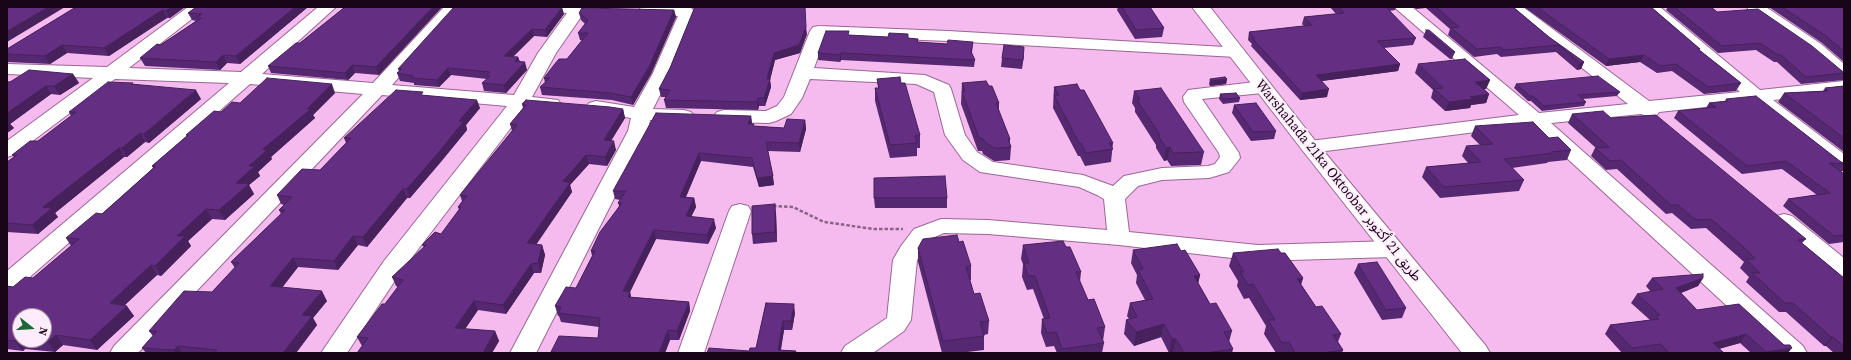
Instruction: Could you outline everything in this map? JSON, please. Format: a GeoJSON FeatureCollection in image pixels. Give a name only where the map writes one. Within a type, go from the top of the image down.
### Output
{"type":"FeatureCollection","features":[{"type":"Feature","properties":{"kind":"main road","name":"Warshahada 21ka Oktoobar طريق 21 أكتوبر"},"geometry":{"type":"LineString","coordinates":[[1201,7],[1262,87],[1477,353]]}},
{"type":"Feature","properties":{"kind":"street"},"geometry":{"type":"LineString","coordinates":[[7,151],[199,7]]}},
{"type":"Feature","properties":{"kind":"street"},"geometry":{"type":"LineString","coordinates":[[7,284],[328,7]]}},
{"type":"Feature","properties":{"kind":"street"},"geometry":{"type":"LineString","coordinates":[[123,353],[377,90],[454,7]]}},
{"type":"Feature","properties":{"kind":"street"},"geometry":{"type":"LineString","coordinates":[[523,353],[638,131],[641,114],[664,68],[686,11],[631,11],[546,7]]}},
{"type":"Feature","properties":{"kind":"street"},"geometry":{"type":"LineString","coordinates":[[1402,7],[1535,119],[1794,353]]}},
{"type":"Feature","properties":{"kind":"street"},"geometry":{"type":"LineString","coordinates":[[1512,7],[1645,106],[1663,122]]}},
{"type":"Feature","properties":{"kind":"street"},"geometry":{"type":"LineString","coordinates":[[1650,7],[1755,95],[1844,164]]}},
{"type":"Feature","properties":{"kind":"street"},"geometry":{"type":"LineString","coordinates":[[1755,7],[1815,48],[1844,73]]}},
{"type":"Feature","properties":{"kind":"street"},"geometry":{"type":"LineString","coordinates":[[334,353],[392,267],[520,102],[543,59],[578,9]]}},
{"type":"Feature","properties":{"kind":"street"},"geometry":{"type":"LineString","coordinates":[[7,68],[247,78],[520,102],[612,108],[641,114],[769,117],[779,114],[788,106],[793,98],[818,31],[948,36],[1236,52]]}},
{"type":"Feature","properties":{"kind":"street"},"geometry":{"type":"LineString","coordinates":[[802,73],[919,79],[942,89],[955,135],[970,156],[987,168],[1083,181],[1105,190],[1114,197],[1119,238]]}},
{"type":"Feature","properties":{"kind":"street"},"geometry":{"type":"LineString","coordinates":[[1114,197],[1131,182],[1162,174],[1210,172],[1222,168],[1230,158],[1229,153],[1193,102],[1192,97],[1195,94],[1262,87]]}},
{"type":"Feature","properties":{"kind":"street"},"geometry":{"type":"LineString","coordinates":[[1310,147],[1645,106],[1844,87]]}},
{"type":"Feature","properties":{"kind":"street"},"geometry":{"type":"LineString","coordinates":[[691,353],[740,210]]}},
{"type":"Feature","properties":{"kind":"street"},"geometry":{"type":"LineString","coordinates":[[1773,212],[1844,270]]}},
{"type":"Feature","properties":{"kind":"street"},"geometry":{"type":"LineString","coordinates":[[854,353],[894,326],[899,320],[905,260],[909,251],[922,234],[931,229],[949,225],[1119,238],[1258,253],[1393,250]]}},
{"type":"Feature","properties":{"kind":"path"},"geometry":{"type":"LineString","coordinates":[[740,210],[775,205],[793,207],[824,222],[874,229],[931,229]]}},
{"type":"Feature","properties":{"kind":"building"},"geometry":{"type":"Polygon","coordinates":[[[7,7],[48,7],[7,31],[7,7]]]}},
{"type":"Feature","properties":{"kind":"building"},"geometry":{"type":"Polygon","coordinates":[[[76,7],[171,7],[166,11],[163,10],[156,14],[104,48],[62,45],[45,56],[7,54],[7,49],[76,7]]]}},
{"type":"Feature","properties":{"kind":"building"},"geometry":{"type":"Polygon","coordinates":[[[196,7],[295,7],[236,56],[223,55],[216,62],[140,58],[157,44],[161,45],[201,18],[197,17],[202,14],[188,13],[196,7]]]}},
{"type":"Feature","properties":{"kind":"building"},"geometry":{"type":"Polygon","coordinates":[[[345,7],[433,7],[376,67],[352,65],[345,73],[268,66],[296,43],[300,43],[345,7]]]}},
{"type":"Feature","properties":{"kind":"building"},"geometry":{"type":"Polygon","coordinates":[[[454,7],[562,7],[545,30],[532,29],[504,56],[518,57],[515,61],[525,62],[504,85],[482,83],[490,76],[487,75],[490,72],[448,68],[437,80],[412,78],[413,76],[397,73],[402,69],[398,69],[454,7]]]}},
{"type":"Feature","properties":{"kind":"building"},"geometry":{"type":"Polygon","coordinates":[[[694,7],[805,7],[806,27],[799,45],[774,53],[767,79],[770,79],[764,98],[758,98],[757,102],[664,100],[670,90],[659,89],[670,68],[694,7]]]}},
{"type":"Feature","properties":{"kind":"building"},"geometry":{"type":"Polygon","coordinates":[[[1122,7],[1150,7],[1164,28],[1136,30],[1122,7]]]}},
{"type":"Feature","properties":{"kind":"building"},"geometry":{"type":"Polygon","coordinates":[[[1339,7],[1386,7],[1416,38],[1377,41],[1400,64],[1316,75],[1329,89],[1302,93],[1253,39],[1255,39],[1249,32],[1312,25],[1304,17],[1344,13],[1339,7]]]}},
{"type":"Feature","properties":{"kind":"building"},"geometry":{"type":"Polygon","coordinates":[[[1436,7],[1513,7],[1549,37],[1584,62],[1580,63],[1559,45],[1504,50],[1500,47],[1477,49],[1451,28],[1459,27],[1436,7]]]}},
{"type":"Feature","properties":{"kind":"building"},"geometry":{"type":"Polygon","coordinates":[[[1537,7],[1651,7],[1700,49],[1698,49],[1741,83],[1708,87],[1676,64],[1660,66],[1644,55],[1609,59],[1537,7]]]}},
{"type":"Feature","properties":{"kind":"building"},"geometry":{"type":"Polygon","coordinates":[[[1674,7],[1711,7],[1717,12],[1758,9],[1812,46],[1844,73],[1806,77],[1781,55],[1778,55],[1760,43],[1722,46],[1674,7]]]}},
{"type":"Feature","properties":{"kind":"building"},"geometry":{"type":"Polygon","coordinates":[[[1782,7],[1844,7],[1844,51],[1826,36],[1782,7]]]}},
{"type":"Feature","properties":{"kind":"building"},"geometry":{"type":"Polygon","coordinates":[[[582,8],[674,10],[649,67],[631,97],[610,93],[540,87],[550,78],[544,78],[559,59],[567,59],[588,33],[578,33],[588,20],[579,13],[582,8]]]}},
{"type":"Feature","properties":{"kind":"building"},"geometry":{"type":"Polygon","coordinates":[[[1426,30],[1429,30],[1455,52],[1452,52],[1426,30]]]}},
{"type":"Feature","properties":{"kind":"building"},"geometry":{"type":"Polygon","coordinates":[[[826,31],[849,31],[848,35],[888,37],[889,33],[908,34],[908,38],[918,39],[917,42],[947,44],[948,40],[973,42],[971,52],[975,60],[818,53],[826,31]]]}},
{"type":"Feature","properties":{"kind":"building"},"geometry":{"type":"Polygon","coordinates":[[[1004,45],[1024,47],[1023,60],[1002,58],[1004,45]]]}},
{"type":"Feature","properties":{"kind":"building"},"geometry":{"type":"Polygon","coordinates":[[[1465,59],[1490,80],[1475,82],[1489,94],[1470,97],[1473,99],[1449,102],[1434,89],[1443,88],[1418,64],[1465,59]]]}},
{"type":"Feature","properties":{"kind":"building"},"geometry":{"type":"Polygon","coordinates":[[[29,70],[73,74],[54,86],[46,86],[7,113],[7,82],[10,82],[29,70]]]}},
{"type":"Feature","properties":{"kind":"building"},"geometry":{"type":"Polygon","coordinates":[[[1598,76],[1620,92],[1578,95],[1586,102],[1544,106],[1516,84],[1598,76]]]}},
{"type":"Feature","properties":{"kind":"building"},"geometry":{"type":"Polygon","coordinates":[[[900,77],[901,83],[905,83],[920,135],[915,136],[917,143],[890,145],[875,88],[879,88],[877,79],[900,77]]]}},
{"type":"Feature","properties":{"kind":"building"},"geometry":{"type":"Polygon","coordinates":[[[1225,77],[1227,79],[1211,81],[1210,79],[1225,77]]]}},
{"type":"Feature","properties":{"kind":"building"},"geometry":{"type":"Polygon","coordinates":[[[267,78],[332,84],[307,109],[311,109],[263,149],[267,150],[249,166],[255,166],[236,183],[249,184],[219,210],[206,209],[177,236],[185,236],[155,266],[151,265],[110,303],[127,306],[90,340],[56,335],[52,338],[52,308],[12,308],[12,341],[7,340],[7,286],[13,287],[25,277],[33,278],[79,239],[66,238],[96,213],[102,214],[156,166],[152,166],[214,111],[221,112],[232,102],[240,103],[267,78]]]}},
{"type":"Feature","properties":{"kind":"building"},"geometry":{"type":"Polygon","coordinates":[[[986,81],[989,86],[992,86],[999,103],[996,103],[1010,139],[1008,139],[1011,147],[994,148],[982,138],[979,138],[962,92],[965,91],[962,83],[986,81]]]}},
{"type":"Feature","properties":{"kind":"building"},"geometry":{"type":"Polygon","coordinates":[[[108,82],[133,83],[131,84],[196,90],[144,134],[140,133],[122,148],[119,148],[43,207],[52,208],[32,225],[7,223],[7,162],[17,155],[12,155],[30,141],[38,141],[76,112],[69,112],[108,82]]]}},
{"type":"Feature","properties":{"kind":"building"},"geometry":{"type":"Polygon","coordinates":[[[1077,84],[1080,90],[1084,90],[1113,143],[1109,143],[1113,149],[1086,153],[1081,143],[1079,143],[1054,95],[1059,95],[1054,87],[1077,84]]]}},
{"type":"Feature","properties":{"kind":"building"},"geometry":{"type":"Polygon","coordinates":[[[1844,86],[1844,138],[1784,93],[1828,91],[1825,88],[1844,86]]]}},
{"type":"Feature","properties":{"kind":"building"},"geometry":{"type":"Polygon","coordinates":[[[1161,88],[1204,152],[1173,153],[1170,147],[1166,148],[1158,135],[1160,135],[1137,100],[1140,99],[1134,91],[1161,88]]]}},
{"type":"Feature","properties":{"kind":"building"},"geometry":{"type":"Polygon","coordinates":[[[396,90],[423,92],[421,95],[477,100],[459,121],[464,121],[438,153],[407,189],[403,189],[363,237],[353,236],[334,261],[293,258],[270,286],[322,291],[302,315],[312,316],[283,353],[214,353],[217,350],[178,346],[174,350],[142,348],[157,331],[149,331],[184,291],[212,292],[239,263],[231,262],[285,210],[279,210],[292,197],[277,195],[302,169],[320,170],[351,138],[344,138],[396,90]]]}},
{"type":"Feature","properties":{"kind":"building"},"geometry":{"type":"Polygon","coordinates":[[[1236,93],[1240,98],[1224,99],[1220,94],[1236,93]]]}},
{"type":"Feature","properties":{"kind":"building"},"geometry":{"type":"Polygon","coordinates":[[[1756,96],[1844,163],[1829,163],[1844,174],[1844,235],[1834,236],[1788,199],[1830,193],[1786,161],[1747,166],[1678,111],[1716,107],[1709,103],[1728,101],[1726,99],[1756,96]]]}},
{"type":"Feature","properties":{"kind":"building"},"geometry":{"type":"Polygon","coordinates":[[[526,100],[623,109],[604,140],[614,141],[605,157],[586,155],[563,181],[570,183],[527,243],[542,245],[538,263],[531,264],[503,305],[474,301],[455,328],[495,331],[483,353],[357,353],[368,338],[357,337],[382,304],[385,304],[403,280],[392,277],[426,245],[422,245],[435,232],[441,234],[461,207],[458,207],[467,196],[460,195],[517,125],[510,124],[526,105],[522,104],[526,100]]]}},
{"type":"Feature","properties":{"kind":"building"},"geometry":{"type":"Polygon","coordinates":[[[1256,103],[1276,131],[1253,132],[1234,105],[1256,103]]]}},
{"type":"Feature","properties":{"kind":"building"},"geometry":{"type":"Polygon","coordinates":[[[1603,111],[1611,118],[1656,115],[1806,239],[1798,240],[1844,278],[1844,346],[1831,337],[1793,303],[1785,303],[1752,273],[1760,273],[1746,259],[1755,259],[1747,250],[1711,219],[1696,220],[1678,205],[1671,205],[1621,160],[1610,161],[1595,148],[1609,147],[1572,114],[1603,111]]]}},
{"type":"Feature","properties":{"kind":"building"},"geometry":{"type":"Polygon","coordinates":[[[656,113],[751,116],[748,124],[754,124],[753,126],[784,128],[787,119],[805,120],[799,143],[766,142],[773,176],[757,178],[752,158],[699,153],[680,197],[694,198],[686,216],[714,219],[707,235],[654,230],[623,291],[630,292],[628,297],[689,302],[677,331],[668,330],[659,353],[551,352],[559,336],[598,338],[600,318],[558,313],[561,307],[555,306],[566,287],[576,288],[595,251],[591,251],[600,232],[622,203],[618,203],[626,191],[613,191],[656,113]]]}},
{"type":"Feature","properties":{"kind":"building"},"geometry":{"type":"Polygon","coordinates":[[[1533,122],[1549,138],[1558,137],[1571,150],[1504,159],[1524,180],[1444,187],[1426,167],[1481,162],[1466,146],[1493,144],[1475,126],[1533,122]]]}},
{"type":"Feature","properties":{"kind":"building"},"geometry":{"type":"Polygon","coordinates":[[[945,176],[947,198],[874,198],[874,178],[945,176]]]}},
{"type":"Feature","properties":{"kind":"building"},"geometry":{"type":"Polygon","coordinates":[[[775,204],[775,232],[752,234],[752,206],[775,204]]]}},
{"type":"Feature","properties":{"kind":"building"},"geometry":{"type":"Polygon","coordinates":[[[957,235],[959,242],[963,241],[971,266],[966,267],[974,294],[980,293],[989,321],[980,322],[984,336],[943,341],[918,248],[923,239],[957,235]]]}},
{"type":"Feature","properties":{"kind":"building"},"geometry":{"type":"Polygon","coordinates":[[[1063,241],[1066,247],[1070,247],[1081,272],[1076,272],[1088,300],[1094,299],[1105,327],[1097,328],[1104,343],[1062,349],[1056,332],[1047,333],[1042,319],[1050,318],[1035,276],[1028,276],[1024,263],[1029,263],[1023,245],[1063,241]]]}},
{"type":"Feature","properties":{"kind":"building"},"geometry":{"type":"Polygon","coordinates":[[[1177,244],[1181,251],[1185,250],[1200,275],[1194,276],[1210,304],[1216,303],[1232,331],[1224,332],[1233,349],[1206,353],[1184,353],[1176,339],[1172,339],[1164,324],[1136,332],[1126,320],[1137,317],[1130,303],[1153,299],[1138,270],[1143,269],[1133,250],[1177,244]]]}},
{"type":"Feature","properties":{"kind":"building"},"geometry":{"type":"Polygon","coordinates":[[[1278,249],[1281,253],[1285,253],[1303,278],[1297,279],[1316,307],[1322,306],[1341,334],[1333,335],[1343,350],[1323,353],[1295,353],[1289,342],[1282,343],[1268,320],[1275,320],[1253,284],[1248,285],[1240,272],[1244,272],[1233,253],[1278,249]]]}},
{"type":"Feature","properties":{"kind":"building"},"geometry":{"type":"Polygon","coordinates":[[[1377,262],[1406,308],[1386,310],[1358,264],[1377,262]]]}},
{"type":"Feature","properties":{"kind":"building"},"geometry":{"type":"Polygon","coordinates":[[[1703,274],[1703,278],[1676,288],[1697,310],[1739,304],[1784,345],[1790,345],[1792,348],[1766,352],[1746,334],[1713,343],[1724,353],[1669,353],[1661,344],[1632,348],[1610,325],[1659,319],[1656,316],[1660,315],[1637,294],[1663,289],[1652,278],[1703,274]]]}},
{"type":"Feature","properties":{"kind":"building"},"geometry":{"type":"Polygon","coordinates":[[[766,303],[794,304],[791,321],[783,321],[778,350],[796,351],[795,353],[707,353],[709,348],[749,351],[750,348],[756,348],[766,303]]]}}]}
